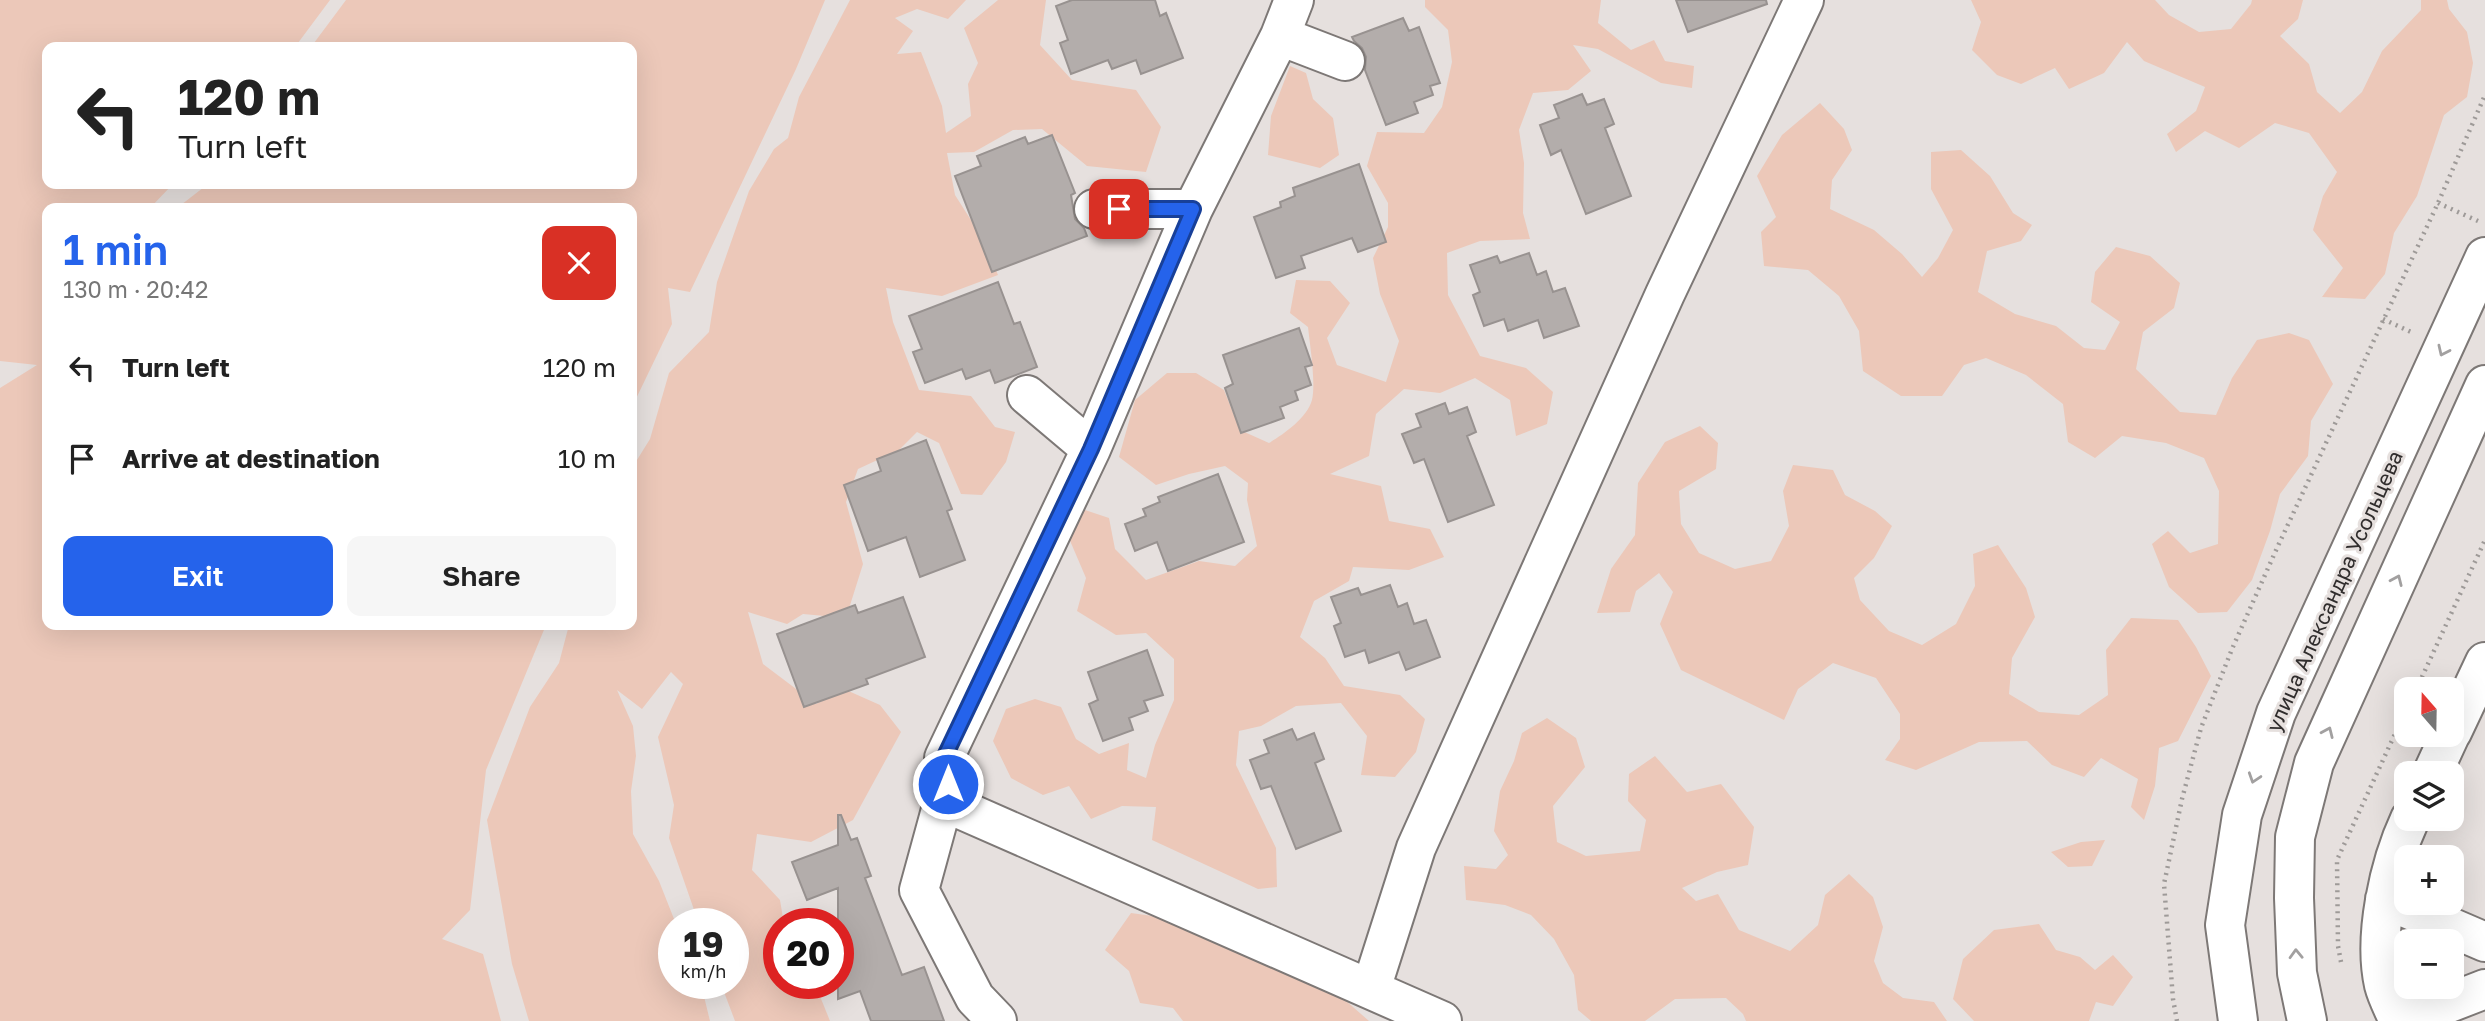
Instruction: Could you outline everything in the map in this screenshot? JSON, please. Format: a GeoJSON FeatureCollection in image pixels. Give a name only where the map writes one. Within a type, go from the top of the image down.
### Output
{"type":"FeatureCollection","features":[{"type":"Feature","properties":{"kind":"street"},"geometry":{"type":"LineString","coordinates":[[1294,0],[1280,36],[1193,209],[1091,449],[944,758],[948,784],[960,809],[1442,1021]]}},
{"type":"Feature","properties":{"kind":"street"},"geometry":{"type":"LineString","coordinates":[[1371,989],[1416,848],[1659,307],[1804,0]]}},
{"type":"Feature","properties":{"kind":"street"},"geometry":{"type":"LineString","coordinates":[[1280,36],[1345,61]]}},
{"type":"Feature","properties":{"kind":"street"},"geometry":{"type":"LineString","coordinates":[[1094,209],[1193,209]]}},
{"type":"Feature","properties":{"kind":"street","name":"улица Александра Усольцева"},"geometry":{"type":"LineString","coordinates":[[2238,1021],[2225,925],[2242,815],[2276,713],[2480,281]]}},
{"type":"Feature","properties":{"kind":"street"},"geometry":{"type":"LineString","coordinates":[[2307,1021],[2297,973],[2295,837],[2314,763],[2485,385]]}},
{"type":"Feature","properties":{"kind":"street"},"geometry":{"type":"LineString","coordinates":[[1027,396],[1091,449]]}},
{"type":"Feature","properties":{"kind":"street"},"geometry":{"type":"LineString","coordinates":[[2464,706],[2485,662]]}},
{"type":"Feature","properties":{"kind":"street"},"geometry":{"type":"LineString","coordinates":[[948,784],[919,890],[975,998],[997,1021]]}},
{"type":"Feature","properties":{"kind":"street"},"geometry":{"type":"LineString","coordinates":[[2406,831],[2385,899],[2380,940],[2384,986],[2401,1021],[2485,989]]}},
{"type":"Feature","properties":{"kind":"street"},"geometry":{"type":"LineString","coordinates":[[2385,899],[2485,942]]}},
{"type":"Feature","properties":{"kind":"path"},"geometry":{"type":"LineString","coordinates":[[2178,1021],[2173,999],[2164,884],[2182,799],[2201,728],[2232,649],[2277,548],[2438,203],[2485,95]]}},
{"type":"Feature","properties":{"kind":"path"},"geometry":{"type":"LineString","coordinates":[[2438,203],[2485,224]]}},
{"type":"Feature","properties":{"kind":"path"},"geometry":{"type":"LineString","coordinates":[[2422,677],[2485,540]]}},
{"type":"Feature","properties":{"kind":"shaded area"},"geometry":{"type":"Polygon","coordinates":[[[0,0],[330,0],[299,42],[42,42],[42,189],[168,189],[155,203],[42,203],[42,630],[544,630],[486,770],[470,910],[442,939],[483,954],[501,1021],[0,1021],[0,388],[37,365],[0,361],[0,0]]]}},
{"type":"Feature","properties":{"kind":"shaded area"},"geometry":{"type":"Polygon","coordinates":[[[346,0],[825,0],[796,69],[690,292],[668,288],[672,324],[637,397],[637,203],[183,203],[202,189],[637,189],[637,42],[315,42],[346,0]]]}},
{"type":"Feature","properties":{"kind":"shaded area"},"geometry":{"type":"Polygon","coordinates":[[[850,0],[966,0],[948,19],[917,9],[895,18],[913,31],[897,54],[921,52],[942,106],[946,133],[971,116],[968,84],[978,63],[964,28],[998,0],[1046,0],[1040,45],[1072,80],[1136,90],[1161,127],[1146,172],[1087,166],[1042,129],[1013,130],[974,152],[947,153],[955,195],[983,239],[998,275],[942,296],[886,288],[893,322],[919,390],[971,396],[995,427],[1015,432],[1006,462],[982,495],[961,494],[939,443],[917,432],[899,450],[858,469],[846,502],[863,564],[846,618],[803,614],[787,624],[748,612],[763,664],[816,704],[844,689],[880,705],[901,732],[853,820],[811,842],[757,834],[752,870],[780,900],[781,908],[763,908],[763,999],[821,999],[830,1021],[735,1021],[727,999],[749,999],[749,908],[693,908],[669,838],[674,805],[658,737],[683,684],[671,672],[642,709],[617,690],[633,726],[636,756],[631,791],[633,834],[659,881],[670,908],[658,908],[658,999],[705,999],[710,1021],[529,1021],[512,964],[487,820],[530,707],[559,663],[568,630],[637,630],[637,460],[650,439],[669,373],[709,332],[717,282],[749,191],[774,149],[788,138],[799,97],[850,0]]]}},
{"type":"Feature","properties":{"kind":"shaded area"},"geometry":{"type":"Polygon","coordinates":[[[1425,0],[1601,0],[1598,23],[1631,50],[1654,40],[1665,61],[1694,66],[1692,88],[1661,83],[1598,49],[1573,45],[1591,71],[1568,90],[1533,93],[1519,130],[1524,163],[1523,213],[1530,239],[1480,241],[1447,253],[1448,295],[1480,356],[1526,368],[1553,392],[1547,424],[1516,436],[1510,400],[1475,378],[1440,393],[1404,389],[1376,414],[1369,456],[1330,474],[1381,486],[1389,521],[1430,529],[1444,557],[1409,570],[1353,567],[1349,581],[1314,601],[1300,637],[1325,658],[1344,686],[1400,695],[1425,719],[1416,752],[1395,777],[1361,775],[1367,736],[1341,703],[1296,706],[1261,726],[1239,731],[1236,765],[1276,848],[1277,887],[1258,889],[1152,840],[1156,807],[1122,806],[1091,819],[1069,786],[1043,795],[1011,778],[993,741],[1006,709],[1035,699],[1061,707],[1076,739],[1099,754],[1129,743],[1127,770],[1146,778],[1155,745],[1174,700],[1174,659],[1146,633],[1116,635],[1077,611],[1086,578],[1068,536],[1082,509],[1109,518],[1115,549],[1146,580],[1199,561],[1235,566],[1257,546],[1247,500],[1248,483],[1225,466],[1156,485],[1119,457],[1135,400],[1167,373],[1196,373],[1224,390],[1240,430],[1269,443],[1288,430],[1309,407],[1313,392],[1308,327],[1290,313],[1296,280],[1330,281],[1350,303],[1327,338],[1337,365],[1386,382],[1399,341],[1380,294],[1373,258],[1388,227],[1388,203],[1367,166],[1377,132],[1424,133],[1442,107],[1452,62],[1448,30],[1425,7],[1425,0]]]}},
{"type":"Feature","properties":{"kind":"shaded area"},"geometry":{"type":"Polygon","coordinates":[[[1971,0],[2155,0],[2169,15],[2199,32],[2231,29],[2252,0],[2303,0],[2298,19],[2280,36],[2309,64],[2317,92],[2340,113],[2362,92],[2382,51],[2421,10],[2421,0],[2447,0],[2449,9],[2467,32],[2473,63],[2467,97],[2444,115],[2417,196],[2394,233],[2385,274],[2365,299],[2322,297],[2343,268],[2313,230],[2323,196],[2337,172],[2309,133],[2275,123],[2239,148],[2205,131],[2176,152],[2167,134],[2196,111],[2205,87],[2144,61],[2127,42],[2104,73],[2069,89],[2055,68],[2021,84],[1997,75],[1972,50],[1981,22],[1971,0]]]}},
{"type":"Feature","properties":{"kind":"shaded area"},"geometry":{"type":"Polygon","coordinates":[[[1290,66],[1306,73],[1313,99],[1333,118],[1339,155],[1320,168],[1268,155],[1271,116],[1290,66]]]}},
{"type":"Feature","properties":{"kind":"shaded area"},"geometry":{"type":"Polygon","coordinates":[[[1820,103],[1844,129],[1852,150],[1832,180],[1830,209],[1874,230],[1902,254],[1922,277],[1938,258],[1953,230],[1931,189],[1931,152],[1961,150],[1990,176],[2013,213],[2032,225],[2021,241],[1987,251],[1978,292],[2015,314],[2056,326],[2084,348],[2105,350],[2120,322],[2091,302],[2095,272],[2116,247],[2150,256],[2180,283],[2174,308],[2143,332],[2136,369],[2180,412],[2216,415],[2232,378],[2257,340],[2289,333],[2309,340],[2333,384],[2311,421],[2308,456],[2280,494],[2252,580],[2227,612],[2198,613],[2169,587],[2152,544],[2168,531],[2190,553],[2218,544],[2219,491],[2204,458],[2166,443],[2122,436],[2095,458],[2068,442],[2063,404],[2026,375],[1986,358],[1964,365],[1942,396],[1901,396],[1863,371],[1859,331],[1839,296],[1808,270],[1764,266],[1761,232],[1776,217],[1757,176],[1782,135],[1820,103]]]}},
{"type":"Feature","properties":{"kind":"shaded area"},"geometry":{"type":"Polygon","coordinates":[[[1700,426],[1718,443],[1716,469],[1679,491],[1681,524],[1699,553],[1735,569],[1771,561],[1789,526],[1783,491],[1793,465],[1833,470],[1845,495],[1875,511],[1892,526],[1874,558],[1854,578],[1860,600],[1889,631],[1922,645],[1956,624],[1975,586],[1973,554],[1998,545],[2026,588],[2035,617],[2012,658],[2009,694],[2039,712],[2079,715],[2108,695],[2106,650],[2131,618],[2178,620],[2211,676],[2178,741],[2159,748],[2155,786],[2144,820],[2131,807],[2138,779],[2101,758],[2084,777],[2052,765],[2027,741],[1979,742],[1916,770],[1885,760],[1900,739],[1900,714],[1876,678],[1833,663],[1798,689],[1784,720],[1681,670],[1660,624],[1673,592],[1659,573],[1636,591],[1630,612],[1597,613],[1611,569],[1635,535],[1638,483],[1665,442],[1700,426]]]}},
{"type":"Feature","properties":{"kind":"shaded area"},"geometry":{"type":"Polygon","coordinates":[[[1547,718],[1576,738],[1585,767],[1553,806],[1557,842],[1586,856],[1640,851],[1646,820],[1628,801],[1629,774],[1655,756],[1687,792],[1721,784],[1754,827],[1748,865],[1717,872],[1682,888],[1696,901],[1718,894],[1739,930],[1790,951],[1818,925],[1825,895],[1849,874],[1873,897],[1883,927],[1874,961],[1883,983],[1903,998],[1934,1002],[1947,1021],[1746,1021],[1743,1014],[1726,998],[1675,999],[1645,1021],[1591,1021],[1578,1010],[1574,975],[1554,939],[1531,915],[1505,905],[1466,900],[1464,866],[1496,869],[1508,855],[1494,831],[1500,791],[1514,761],[1522,733],[1547,718]]]}},
{"type":"Feature","properties":{"kind":"shaded area"},"geometry":{"type":"Polygon","coordinates":[[[2105,840],[2092,866],[2068,867],[2051,852],[2081,842],[2105,840]]]}},
{"type":"Feature","properties":{"kind":"shaded area"},"geometry":{"type":"Polygon","coordinates":[[[1131,913],[1174,919],[1278,963],[1345,1000],[1369,1021],[1183,1021],[1173,1008],[1140,1003],[1129,971],[1105,950],[1131,913]]]}},
{"type":"Feature","properties":{"kind":"shaded area"},"geometry":{"type":"Polygon","coordinates":[[[2039,924],[2056,950],[2080,957],[2095,970],[2113,955],[2133,977],[2113,1006],[2096,1002],[2089,1021],[1974,1021],[1953,999],[1963,959],[1994,930],[2039,924]]]}},
{"type":"Feature","properties":{"kind":"building"},"geometry":{"type":"Polygon","coordinates":[[[1072,0],[1155,0],[1160,16],[1166,13],[1183,58],[1141,74],[1136,60],[1112,69],[1108,60],[1071,74],[1060,43],[1068,40],[1056,6],[1072,0]]]}},
{"type":"Feature","properties":{"kind":"building"},"geometry":{"type":"Polygon","coordinates":[[[1676,0],[1766,0],[1767,4],[1688,32],[1676,0]]]}},
{"type":"Feature","properties":{"kind":"building"},"geometry":{"type":"Polygon","coordinates":[[[1403,18],[1409,31],[1419,27],[1440,83],[1430,86],[1433,95],[1414,102],[1418,113],[1386,125],[1365,70],[1366,57],[1352,37],[1403,18]]]}},
{"type":"Feature","properties":{"kind":"building"},"geometry":{"type":"Polygon","coordinates":[[[1582,94],[1587,105],[1604,99],[1614,124],[1605,128],[1631,196],[1586,214],[1561,150],[1551,155],[1540,125],[1559,118],[1554,105],[1582,94]]]}},
{"type":"Feature","properties":{"kind":"building"},"geometry":{"type":"Polygon","coordinates":[[[1052,135],[1075,193],[1071,195],[1075,219],[1084,228],[1087,236],[992,272],[955,176],[981,166],[977,156],[1025,137],[1028,144],[1052,135]]]}},
{"type":"Feature","properties":{"kind":"building"},"geometry":{"type":"Polygon","coordinates":[[[1359,164],[1386,242],[1358,252],[1352,238],[1301,256],[1305,268],[1276,278],[1254,217],[1281,207],[1280,202],[1295,196],[1293,188],[1359,164]]]}},
{"type":"Feature","properties":{"kind":"building"},"geometry":{"type":"Polygon","coordinates":[[[1529,253],[1537,275],[1546,271],[1553,292],[1565,288],[1579,326],[1544,338],[1538,320],[1508,331],[1504,319],[1484,326],[1473,295],[1480,292],[1470,265],[1497,256],[1500,263],[1529,253]]]}},
{"type":"Feature","properties":{"kind":"building"},"geometry":{"type":"Polygon","coordinates":[[[998,282],[1014,324],[1020,322],[1037,367],[995,383],[990,370],[966,379],[962,369],[925,383],[913,352],[922,349],[909,316],[998,282]]]}},
{"type":"Feature","properties":{"kind":"building"},"geometry":{"type":"Polygon","coordinates":[[[1299,328],[1312,365],[1305,367],[1311,385],[1295,391],[1298,400],[1280,407],[1284,418],[1241,433],[1225,388],[1233,384],[1223,355],[1299,328]]]}},
{"type":"Feature","properties":{"kind":"building"},"geometry":{"type":"Polygon","coordinates":[[[1445,403],[1449,414],[1467,407],[1476,432],[1467,436],[1494,505],[1448,522],[1424,459],[1414,463],[1402,434],[1421,427],[1416,414],[1445,403]]]}},
{"type":"Feature","properties":{"kind":"building"},"geometry":{"type":"Polygon","coordinates":[[[926,440],[952,509],[947,511],[965,560],[920,577],[906,537],[868,551],[844,485],[881,471],[877,459],[926,440]]]}},
{"type":"Feature","properties":{"kind":"building"},"geometry":{"type":"Polygon","coordinates":[[[1218,474],[1244,542],[1168,571],[1157,542],[1135,551],[1125,524],[1146,516],[1143,509],[1160,502],[1158,497],[1218,474]]]}},
{"type":"Feature","properties":{"kind":"building"},"geometry":{"type":"Polygon","coordinates":[[[1390,585],[1398,607],[1407,603],[1414,624],[1426,620],[1440,657],[1406,670],[1399,652],[1369,663],[1365,650],[1345,657],[1334,626],[1341,623],[1331,597],[1358,588],[1361,595],[1390,585]]]}},
{"type":"Feature","properties":{"kind":"building"},"geometry":{"type":"Polygon","coordinates":[[[903,597],[925,657],[866,679],[868,684],[804,707],[777,634],[855,605],[858,613],[903,597]]]}},
{"type":"Feature","properties":{"kind":"building"},"geometry":{"type":"Polygon","coordinates":[[[1147,650],[1163,695],[1144,701],[1148,711],[1129,718],[1133,730],[1103,741],[1089,704],[1098,700],[1088,672],[1147,650]]]}},
{"type":"Feature","properties":{"kind":"building"},"geometry":{"type":"Polygon","coordinates":[[[1292,729],[1297,740],[1314,733],[1324,759],[1315,763],[1341,831],[1296,849],[1271,786],[1261,789],[1250,760],[1269,753],[1264,740],[1292,729]]]}},
{"type":"Feature","properties":{"kind":"building"},"geometry":{"type":"Polygon","coordinates":[[[838,815],[841,815],[851,840],[857,838],[871,876],[865,878],[902,975],[924,967],[944,1021],[871,1021],[860,991],[854,993],[854,908],[838,908],[838,888],[807,900],[792,862],[838,845],[838,815]]]}},
{"type":"Feature","properties":{"kind":"route"},"geometry":{"type":"LineString","coordinates":[[948,784],[944,758],[1091,449],[1193,209],[1119,209]]}}]}
